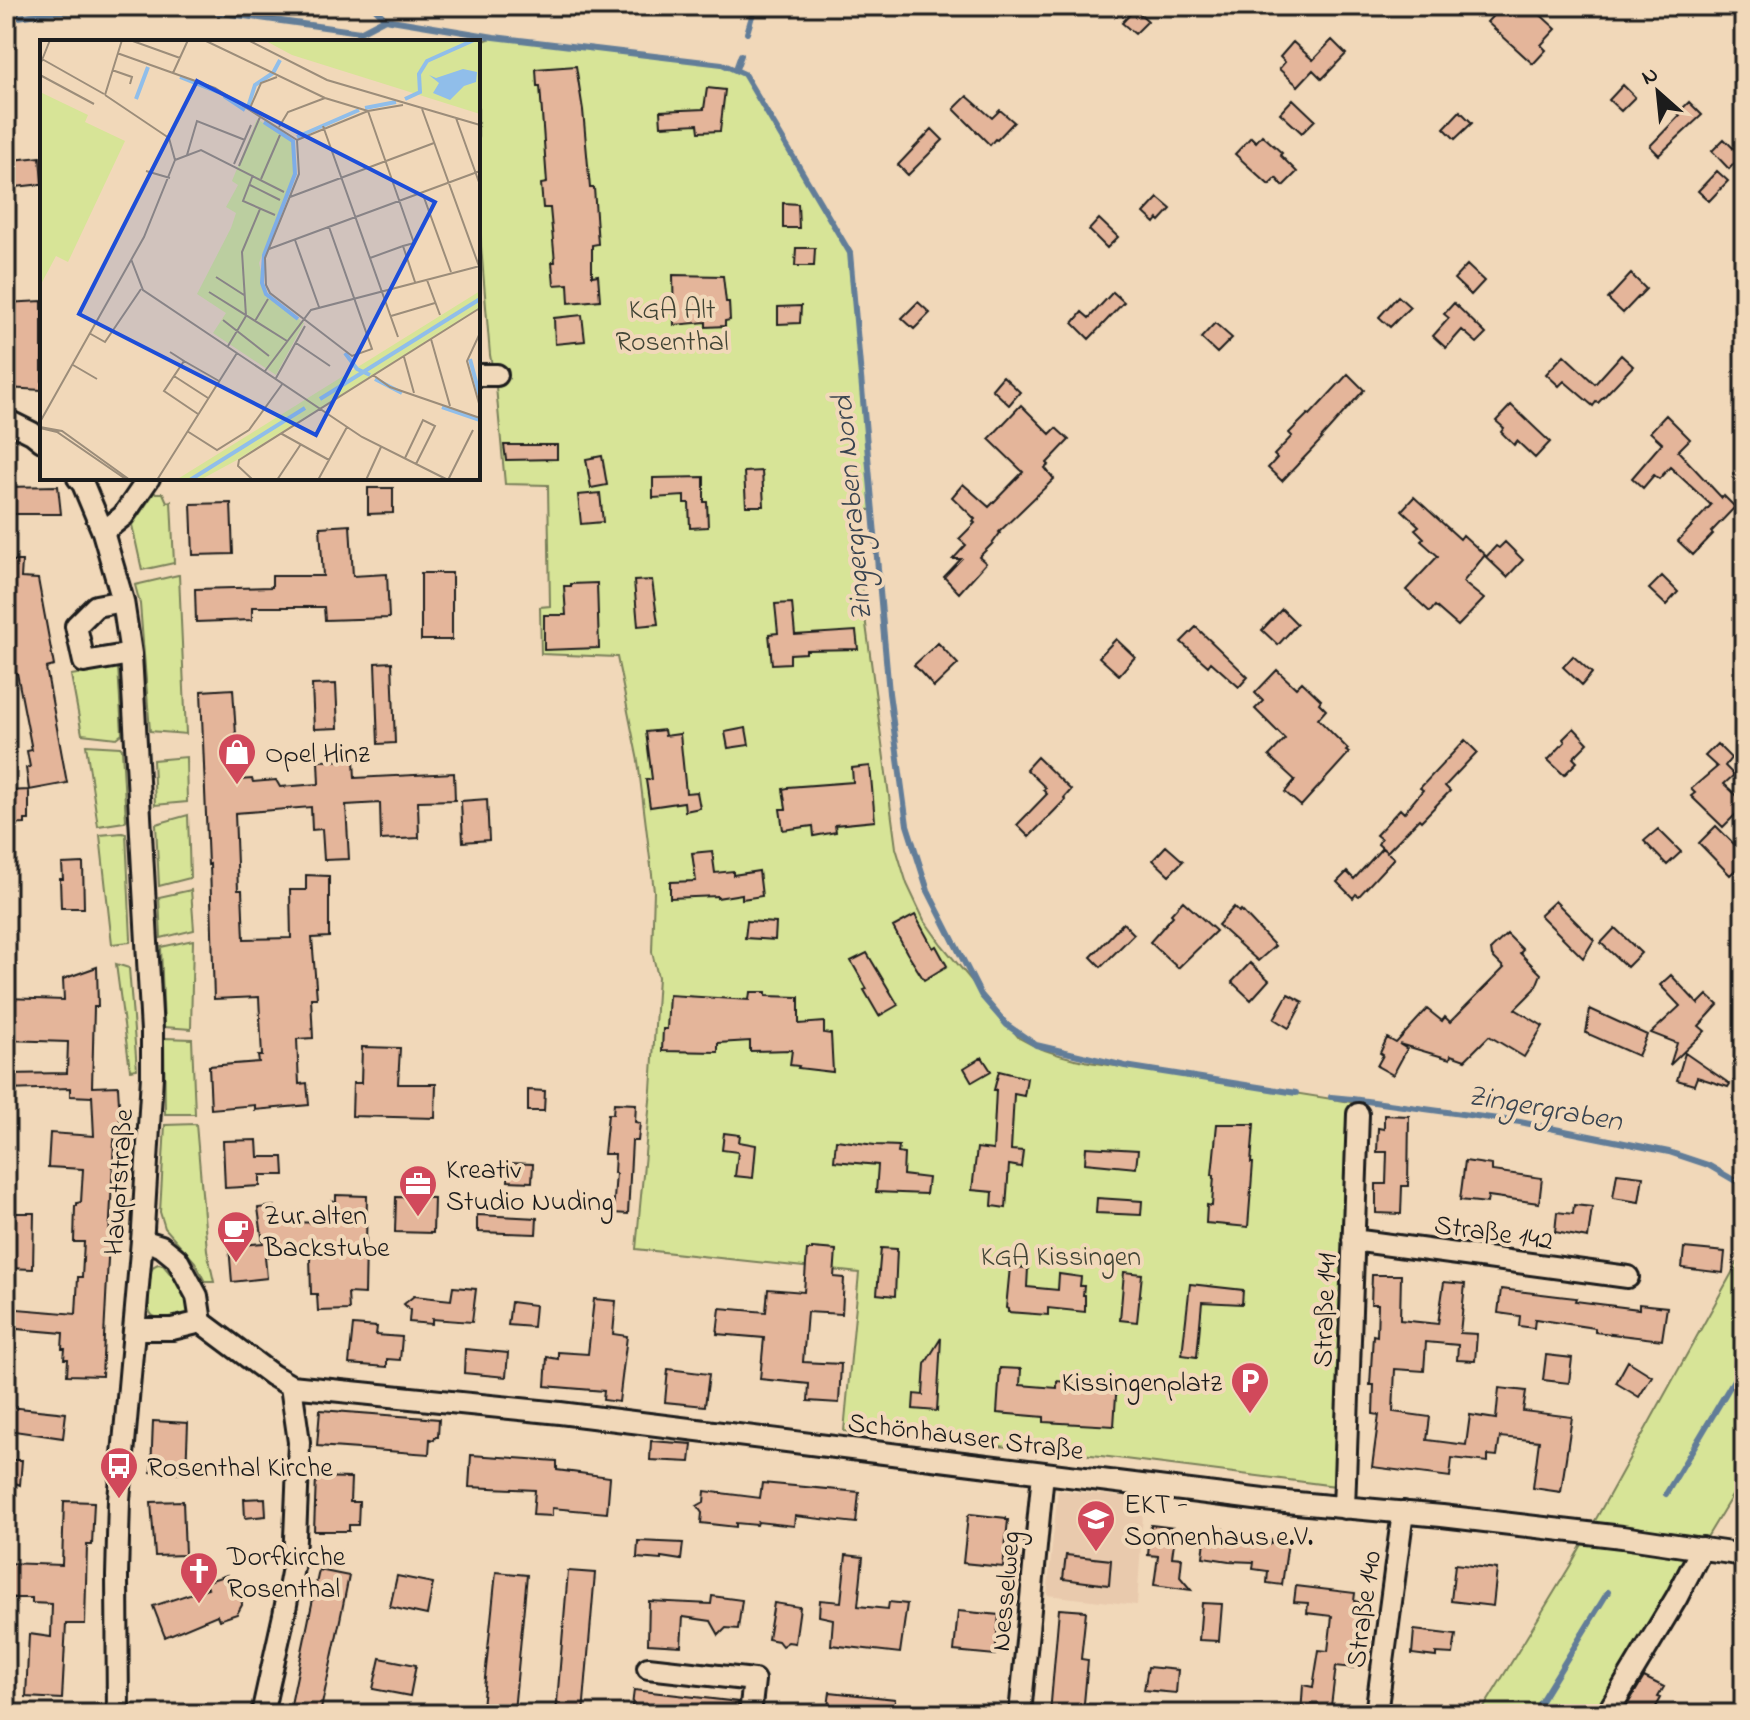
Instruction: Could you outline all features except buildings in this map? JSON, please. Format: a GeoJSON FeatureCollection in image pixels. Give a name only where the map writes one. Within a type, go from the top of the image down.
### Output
{"type":"FeatureCollection","features":[{"type":"Feature","properties":{"kind":"street"},"geometry":{"type":"LineString","coordinates":[[6,420],[40,439]]}},
{"type":"Feature","properties":{"kind":"street","name":"Hauptstraße"},"geometry":{"type":"LineString","coordinates":[[80,480],[103,532],[123,601],[131,654],[152,1032],[136,1329],[119,1500],[118,1714]]}},
{"type":"Feature","properties":{"kind":"street"},"geometry":{"type":"LineString","coordinates":[[103,532],[123,516],[148,480]]}},
{"type":"Feature","properties":{"kind":"street"},"geometry":{"type":"LineString","coordinates":[[123,601],[96,606],[76,626],[84,662],[131,654]]}},
{"type":"Feature","properties":{"kind":"street","name":"Straße 141"},"geometry":{"type":"LineString","coordinates":[[1344,1508],[1358,1114]]}},
{"type":"Feature","properties":{"kind":"street"},"geometry":{"type":"LineString","coordinates":[[136,1329],[206,1326],[197,1296],[177,1259],[161,1246],[142,1240]]}},
{"type":"Feature","properties":{"kind":"street","name":"Straße 142"},"geometry":{"type":"LineString","coordinates":[[1353,1240],[1628,1277]]}},
{"type":"Feature","properties":{"kind":"street","name":"Schönhauser Straße"},"geometry":{"type":"LineString","coordinates":[[206,1326],[291,1386],[560,1413],[1263,1500],[1403,1512],[1622,1537],[1744,1555]]}},
{"type":"Feature","properties":{"kind":"street"},"geometry":{"type":"LineString","coordinates":[[262,1714],[294,1562],[299,1442],[291,1386]]}},
{"type":"Feature","properties":{"kind":"street","name":"Nesselweg"},"geometry":{"type":"LineString","coordinates":[[1020,1714],[1043,1473]]}},
{"type":"Feature","properties":{"kind":"street","name":"Straße 140"},"geometry":{"type":"LineString","coordinates":[[1376,1714],[1403,1512]]}},
{"type":"Feature","properties":{"kind":"street"},"geometry":{"type":"LineString","coordinates":[[1607,1714],[1677,1597],[1702,1548]]}},
{"type":"Feature","properties":{"kind":"street"},"geometry":{"type":"LineString","coordinates":[[648,1668],[754,1680],[750,1714]]}},
{"type":"Feature","properties":{"kind":"shaded area","name":"EKT - Sonnenhaus e.V."},"geometry":{"type":"Polygon","coordinates":[[[1058,1490],[1144,1499],[1137,1605],[1047,1595],[1058,1490]]]}},
{"type":"Feature","properties":{"kind":"green space","name":"KGA Kissingen"},"geometry":{"type":"Polygon","coordinates":[[[494,37],[722,64],[744,74],[850,253],[873,510],[856,510],[865,617],[896,848],[907,884],[924,920],[941,944],[1019,1038],[1035,1046],[1088,1062],[1351,1102],[1336,1486],[1101,1456],[844,1431],[859,1273],[636,1249],[658,977],[652,952],[654,891],[638,761],[617,657],[541,654],[540,607],[550,606],[548,485],[505,484],[480,234],[480,42],[494,37]]]}},
{"type":"Feature","properties":{"kind":"green space"},"geometry":{"type":"Polygon","coordinates":[[[154,493],[163,493],[167,502],[171,501],[174,563],[142,570],[132,525],[154,493]]]}},
{"type":"Feature","properties":{"kind":"green space"},"geometry":{"type":"Polygon","coordinates":[[[179,575],[186,734],[150,731],[140,604],[135,585],[179,575]]]}},
{"type":"Feature","properties":{"kind":"green space"},"geometry":{"type":"Polygon","coordinates":[[[118,667],[122,734],[117,738],[82,734],[71,675],[118,667]]]}},
{"type":"Feature","properties":{"kind":"green space"},"geometry":{"type":"Polygon","coordinates":[[[86,745],[122,749],[124,822],[98,826],[86,745]]]}},
{"type":"Feature","properties":{"kind":"green space"},"geometry":{"type":"Polygon","coordinates":[[[186,757],[187,802],[155,805],[153,760],[186,757]]]}},
{"type":"Feature","properties":{"kind":"green space"},"geometry":{"type":"Polygon","coordinates":[[[188,815],[190,878],[159,886],[156,824],[188,815]]]}},
{"type":"Feature","properties":{"kind":"green space"},"geometry":{"type":"Polygon","coordinates":[[[126,834],[131,939],[130,942],[112,944],[100,835],[126,834]]]}},
{"type":"Feature","properties":{"kind":"green space"},"geometry":{"type":"Polygon","coordinates":[[[191,890],[194,930],[161,938],[159,897],[191,890]]]}},
{"type":"Feature","properties":{"kind":"green space"},"geometry":{"type":"Polygon","coordinates":[[[193,940],[191,1029],[164,1027],[161,947],[193,940]]]}},
{"type":"Feature","properties":{"kind":"green space"},"geometry":{"type":"Polygon","coordinates":[[[116,964],[129,968],[137,1069],[130,1070],[116,964]]]}},
{"type":"Feature","properties":{"kind":"green space"},"geometry":{"type":"Polygon","coordinates":[[[164,1038],[192,1039],[195,1114],[165,1114],[164,1038]]]}},
{"type":"Feature","properties":{"kind":"green space"},"geometry":{"type":"Polygon","coordinates":[[[196,1124],[207,1250],[214,1282],[205,1282],[195,1262],[165,1228],[160,1212],[165,1125],[196,1124]]]}},
{"type":"Feature","properties":{"kind":"green space"},"geometry":{"type":"Polygon","coordinates":[[[1744,1251],[1744,1476],[1600,1714],[1480,1714],[1570,1566],[1744,1251]]]}},
{"type":"Feature","properties":{"kind":"green space"},"geometry":{"type":"Polygon","coordinates":[[[158,1264],[163,1265],[190,1297],[190,1315],[169,1319],[155,1317],[150,1312],[148,1294],[151,1271],[158,1264]]]}},
{"type":"Feature","properties":{"kind":"waterway"},"geometry":{"type":"LineString","coordinates":[[6,19],[50,12],[103,11],[132,6]]}},
{"type":"Feature","properties":{"kind":"waterway"},"geometry":{"type":"LineString","coordinates":[[172,6],[360,32],[385,19]]}},
{"type":"Feature","properties":{"kind":"waterway","name":"Zingergraben Nord"},"geometry":{"type":"LineString","coordinates":[[373,6],[385,19],[494,37],[722,64],[744,74],[850,253],[889,693],[907,825],[928,891],[981,995],[1007,1025],[1036,1045],[1125,1066],[1296,1093]]}},
{"type":"Feature","properties":{"kind":"waterway"},"geometry":{"type":"LineString","coordinates":[[747,33],[755,6]]}},
{"type":"Feature","properties":{"kind":"waterway"},"geometry":{"type":"LineString","coordinates":[[736,69],[741,55]]}},
{"type":"Feature","properties":{"kind":"waterway","name":"Zingergraben"},"geometry":{"type":"LineString","coordinates":[[1331,1097],[1520,1122],[1669,1152],[1708,1165],[1744,1186]]}},
{"type":"Feature","properties":{"kind":"waterway"},"geometry":{"type":"LineString","coordinates":[[1666,1494],[1744,1363]]}},
{"type":"Feature","properties":{"kind":"waterway"},"geometry":{"type":"LineString","coordinates":[[1533,1714],[1608,1592]]}},
{"type":"Feature","properties":{"kind":"place","name":"Opel Hinz"},"geometry":{"type":"Point","coordinates":[237,786]}},
{"type":"Feature","properties":{"kind":"place","name":"Kreativ Studio Nuding"},"geometry":{"type":"Point","coordinates":[418,1218]}},
{"type":"Feature","properties":{"kind":"place","name":"Zur alten Backstube"},"geometry":{"type":"Point","coordinates":[236,1264]}},
{"type":"Feature","properties":{"kind":"place","name":"Kissingenplatz"},"geometry":{"type":"Point","coordinates":[1250,1415]}},
{"type":"Feature","properties":{"kind":"place","name":"Rosenthal Kirche"},"geometry":{"type":"Point","coordinates":[119,1500]}},
{"type":"Feature","properties":{"kind":"place","name":"EKT - Sonnenhaus e.V."},"geometry":{"type":"Point","coordinates":[1096,1553]}},
{"type":"Feature","properties":{"kind":"place","name":"Dorfkirche Rosenthal"},"geometry":{"type":"Point","coordinates":[199,1605]}},
{"type":"Feature","properties":{"kind":"park label","name":"KGA Alt Rosenthal"},"geometry":{"type":"Point","coordinates":[672,324]}}]}
